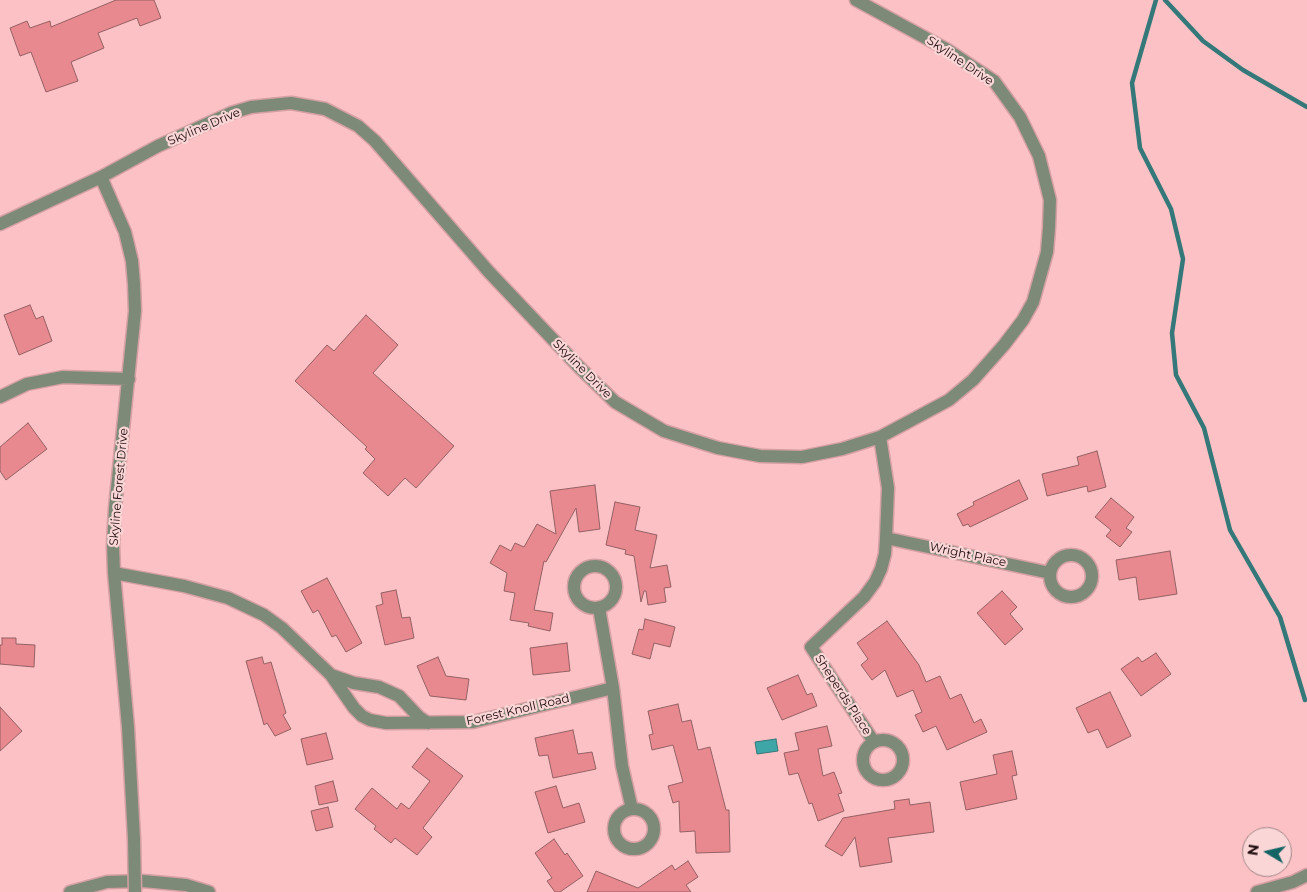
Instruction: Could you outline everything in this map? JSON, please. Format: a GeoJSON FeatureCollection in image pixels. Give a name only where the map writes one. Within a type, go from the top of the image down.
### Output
{"type":"FeatureCollection","features":[{"type":"Feature","properties":{"kind":"street","name":"Skyline Drive"},"geometry":{"type":"LineString","coordinates":[[0,224],[100,177],[158,146],[231,113],[251,107],[291,103],[325,109],[358,126],[375,141],[489,272],[615,402],[664,431],[718,448],[760,456],[802,457],[842,449],[880,437],[949,400],[973,380],[1004,346],[1023,320],[1033,302],[1047,252],[1050,200],[1039,156],[1028,132],[1012,104],[994,81],[946,49],[856,0]]}},
{"type":"Feature","properties":{"kind":"street","name":"Skyline Forest Drive"},"geometry":{"type":"LineString","coordinates":[[100,177],[125,232],[132,261],[134,284],[135,311],[113,545],[128,727],[135,892]]}},
{"type":"Feature","properties":{"kind":"street"},"geometry":{"type":"LineString","coordinates":[[0,397],[28,384],[63,377],[129,379]]}},
{"type":"Feature","properties":{"kind":"street"},"geometry":{"type":"LineString","coordinates":[[880,437],[888,488],[886,538]]}},
{"type":"Feature","properties":{"kind":"street","name":"Wright Place"},"geometry":{"type":"LineString","coordinates":[[886,538],[1050,573]]}},
{"type":"Feature","properties":{"kind":"street","name":"Sheperds Place"},"geometry":{"type":"LineString","coordinates":[[874,742],[811,647],[864,597],[875,582],[885,554],[886,538]]}},
{"type":"Feature","properties":{"kind":"street","name":"Forest Knoll Road"},"geometry":{"type":"LineString","coordinates":[[114,573],[184,586],[249,606],[282,628],[331,675],[343,694],[362,716],[370,720],[386,723],[465,723],[486,720],[614,688]]}},
{"type":"Feature","properties":{"kind":"street"},"geometry":{"type":"LineString","coordinates":[[599,608],[614,688],[622,766],[632,809]]}},
{"type":"Feature","properties":{"kind":"street"},"geometry":{"type":"LineString","coordinates":[[331,675],[354,683],[378,687],[399,696],[419,717],[428,723]]}},
{"type":"Feature","properties":{"kind":"street"},"geometry":{"type":"LineString","coordinates":[[1257,892],[1292,882],[1307,875]]}},
{"type":"Feature","properties":{"kind":"street"},"geometry":{"type":"LineString","coordinates":[[70,892],[107,882],[143,881],[186,885],[209,892]]}},
{"type":"Feature","properties":{"kind":"water"},"geometry":{"type":"Polygon","coordinates":[[[776,739],[778,751],[757,754],[755,742],[776,739]]]}},
{"type":"Feature","properties":{"kind":"building"},"geometry":{"type":"Polygon","coordinates":[[[116,0],[154,0],[161,18],[140,26],[137,18],[98,33],[104,48],[71,62],[78,81],[46,92],[31,52],[20,56],[10,28],[27,21],[30,28],[50,21],[51,27],[116,0]]]}},
{"type":"Feature","properties":{"kind":"building"},"geometry":{"type":"Polygon","coordinates":[[[30,305],[36,319],[43,316],[52,341],[19,355],[4,315],[30,305]]]}},
{"type":"Feature","properties":{"kind":"building"},"geometry":{"type":"Polygon","coordinates":[[[366,315],[398,345],[373,373],[454,446],[416,488],[405,478],[388,496],[363,473],[375,459],[365,449],[367,447],[295,381],[327,345],[334,351],[366,315]]]}},
{"type":"Feature","properties":{"kind":"building"},"geometry":{"type":"Polygon","coordinates":[[[28,423],[47,449],[6,480],[0,471],[0,447],[28,423]]]}},
{"type":"Feature","properties":{"kind":"building"},"geometry":{"type":"Polygon","coordinates":[[[1097,451],[1106,487],[1088,492],[1087,486],[1047,496],[1042,474],[1079,465],[1077,457],[1097,451]]]}},
{"type":"Feature","properties":{"kind":"building"},"geometry":{"type":"Polygon","coordinates":[[[1019,480],[1028,499],[970,527],[968,524],[963,526],[957,514],[974,505],[973,502],[1019,480]]]}},
{"type":"Feature","properties":{"kind":"building"},"geometry":{"type":"Polygon","coordinates":[[[595,485],[600,529],[579,532],[576,508],[546,562],[544,561],[534,610],[553,613],[550,631],[528,626],[529,623],[510,620],[515,593],[504,591],[507,573],[490,563],[500,545],[511,551],[515,543],[524,547],[537,524],[556,534],[550,491],[595,485]]]}},
{"type":"Feature","properties":{"kind":"building"},"geometry":{"type":"Polygon","coordinates":[[[1111,498],[1134,517],[1126,528],[1132,532],[1120,547],[1106,536],[1111,530],[1095,517],[1111,498]]]}},
{"type":"Feature","properties":{"kind":"building"},"geometry":{"type":"Polygon","coordinates":[[[615,502],[640,507],[635,530],[657,535],[650,568],[667,565],[671,587],[664,588],[666,602],[648,605],[646,591],[644,591],[641,602],[634,556],[625,554],[626,550],[606,545],[615,502]]]}},
{"type":"Feature","properties":{"kind":"building"},"geometry":{"type":"Polygon","coordinates":[[[1170,551],[1177,594],[1139,600],[1136,577],[1119,580],[1116,560],[1170,551]]]}},
{"type":"Feature","properties":{"kind":"building"},"geometry":{"type":"Polygon","coordinates":[[[327,578],[362,643],[346,652],[336,635],[332,637],[318,610],[313,613],[301,591],[327,578]]]}},
{"type":"Feature","properties":{"kind":"building"},"geometry":{"type":"Polygon","coordinates":[[[396,590],[402,618],[410,617],[414,638],[385,645],[376,606],[383,604],[381,593],[396,590]]]}},
{"type":"Feature","properties":{"kind":"building"},"geometry":{"type":"Polygon","coordinates":[[[1002,591],[1017,607],[1010,614],[1023,629],[1005,645],[977,613],[1002,591]]]}},
{"type":"Feature","properties":{"kind":"building"},"geometry":{"type":"Polygon","coordinates":[[[645,619],[675,627],[670,647],[654,643],[650,659],[632,654],[639,629],[643,630],[645,619]]]}},
{"type":"Feature","properties":{"kind":"building"},"geometry":{"type":"Polygon","coordinates":[[[887,621],[919,665],[926,682],[940,676],[950,699],[961,694],[974,723],[981,719],[987,732],[947,750],[936,726],[923,732],[915,715],[922,712],[913,690],[897,697],[885,670],[872,680],[861,665],[868,659],[857,643],[887,621]]]}},
{"type":"Feature","properties":{"kind":"building"},"geometry":{"type":"Polygon","coordinates":[[[2,638],[16,638],[16,644],[35,645],[34,667],[0,664],[2,638]]]}},
{"type":"Feature","properties":{"kind":"building"},"geometry":{"type":"Polygon","coordinates":[[[567,643],[570,671],[533,675],[530,648],[567,643]]]}},
{"type":"Feature","properties":{"kind":"building"},"geometry":{"type":"Polygon","coordinates":[[[1156,653],[1171,674],[1141,696],[1121,669],[1138,657],[1142,662],[1156,653]]]}},
{"type":"Feature","properties":{"kind":"building"},"geometry":{"type":"Polygon","coordinates":[[[262,657],[264,664],[271,662],[286,713],[283,715],[291,729],[275,736],[267,723],[264,725],[246,661],[262,657]]]}},
{"type":"Feature","properties":{"kind":"building"},"geometry":{"type":"Polygon","coordinates":[[[438,657],[446,676],[469,679],[466,700],[430,696],[417,666],[438,657]]]}},
{"type":"Feature","properties":{"kind":"building"},"geometry":{"type":"Polygon","coordinates":[[[798,675],[807,695],[812,693],[817,706],[782,720],[767,688],[798,675]]]}},
{"type":"Feature","properties":{"kind":"building"},"geometry":{"type":"Polygon","coordinates":[[[1110,692],[1131,736],[1107,748],[1098,729],[1088,733],[1076,708],[1110,692]]]}},
{"type":"Feature","properties":{"kind":"building"},"geometry":{"type":"Polygon","coordinates":[[[678,704],[682,722],[691,720],[698,750],[710,747],[726,810],[729,810],[730,852],[696,853],[695,831],[680,832],[679,801],[673,803],[668,786],[683,782],[673,745],[652,750],[649,735],[653,734],[648,711],[678,704]]]}},
{"type":"Feature","properties":{"kind":"building"},"geometry":{"type":"Polygon","coordinates":[[[0,707],[22,731],[0,751],[0,707]]]}},
{"type":"Feature","properties":{"kind":"building"},"geometry":{"type":"Polygon","coordinates":[[[827,726],[832,746],[818,749],[823,776],[834,772],[842,793],[838,794],[844,811],[818,821],[812,803],[809,804],[798,773],[789,775],[784,753],[799,750],[795,733],[827,726]]]}},
{"type":"Feature","properties":{"kind":"building"},"geometry":{"type":"Polygon","coordinates":[[[573,730],[578,754],[592,752],[596,769],[553,778],[548,755],[539,756],[535,738],[573,730]]]}},
{"type":"Feature","properties":{"kind":"building"},"geometry":{"type":"Polygon","coordinates":[[[326,733],[333,759],[307,765],[301,739],[326,733]]]}},
{"type":"Feature","properties":{"kind":"building"},"geometry":{"type":"Polygon","coordinates":[[[427,748],[463,776],[423,828],[432,837],[417,855],[395,838],[391,843],[374,829],[376,826],[355,809],[372,788],[397,809],[401,803],[409,809],[430,781],[412,767],[427,748]]]}},
{"type":"Feature","properties":{"kind":"building"},"geometry":{"type":"Polygon","coordinates":[[[1012,751],[1017,775],[1012,776],[1017,799],[966,810],[960,782],[997,774],[993,755],[1012,751]]]}},
{"type":"Feature","properties":{"kind":"building"},"geometry":{"type":"Polygon","coordinates":[[[333,781],[338,801],[319,805],[315,786],[333,781]]]}},
{"type":"Feature","properties":{"kind":"building"},"geometry":{"type":"Polygon","coordinates":[[[556,786],[563,808],[579,803],[585,822],[548,833],[535,792],[556,786]]]}},
{"type":"Feature","properties":{"kind":"building"},"geometry":{"type":"Polygon","coordinates":[[[909,799],[910,805],[930,802],[934,832],[888,838],[892,862],[860,867],[855,837],[842,856],[825,846],[843,818],[895,809],[894,801],[909,799]]]}},
{"type":"Feature","properties":{"kind":"building"},"geometry":{"type":"Polygon","coordinates":[[[328,807],[333,827],[316,831],[311,811],[328,807]]]}},
{"type":"Feature","properties":{"kind":"building"},"geometry":{"type":"Polygon","coordinates":[[[554,839],[565,855],[567,853],[583,876],[560,892],[555,892],[547,881],[552,878],[535,853],[554,839]]]}},
{"type":"Feature","properties":{"kind":"building"},"geometry":{"type":"Polygon","coordinates":[[[688,861],[698,877],[686,885],[691,892],[587,892],[596,871],[638,888],[672,865],[675,870],[688,861]]]}},
{"type":"Feature","properties":{"kind":"waterway"},"geometry":{"type":"LineString","coordinates":[[1156,0],[1132,83],[1140,148],[1171,209],[1183,259],[1172,333],[1176,375],[1204,428],[1230,530],[1280,617],[1305,700]]}},
{"type":"Feature","properties":{"kind":"waterway"},"geometry":{"type":"LineString","coordinates":[[1165,0],[1203,41],[1243,70],[1307,107]]}}]}
